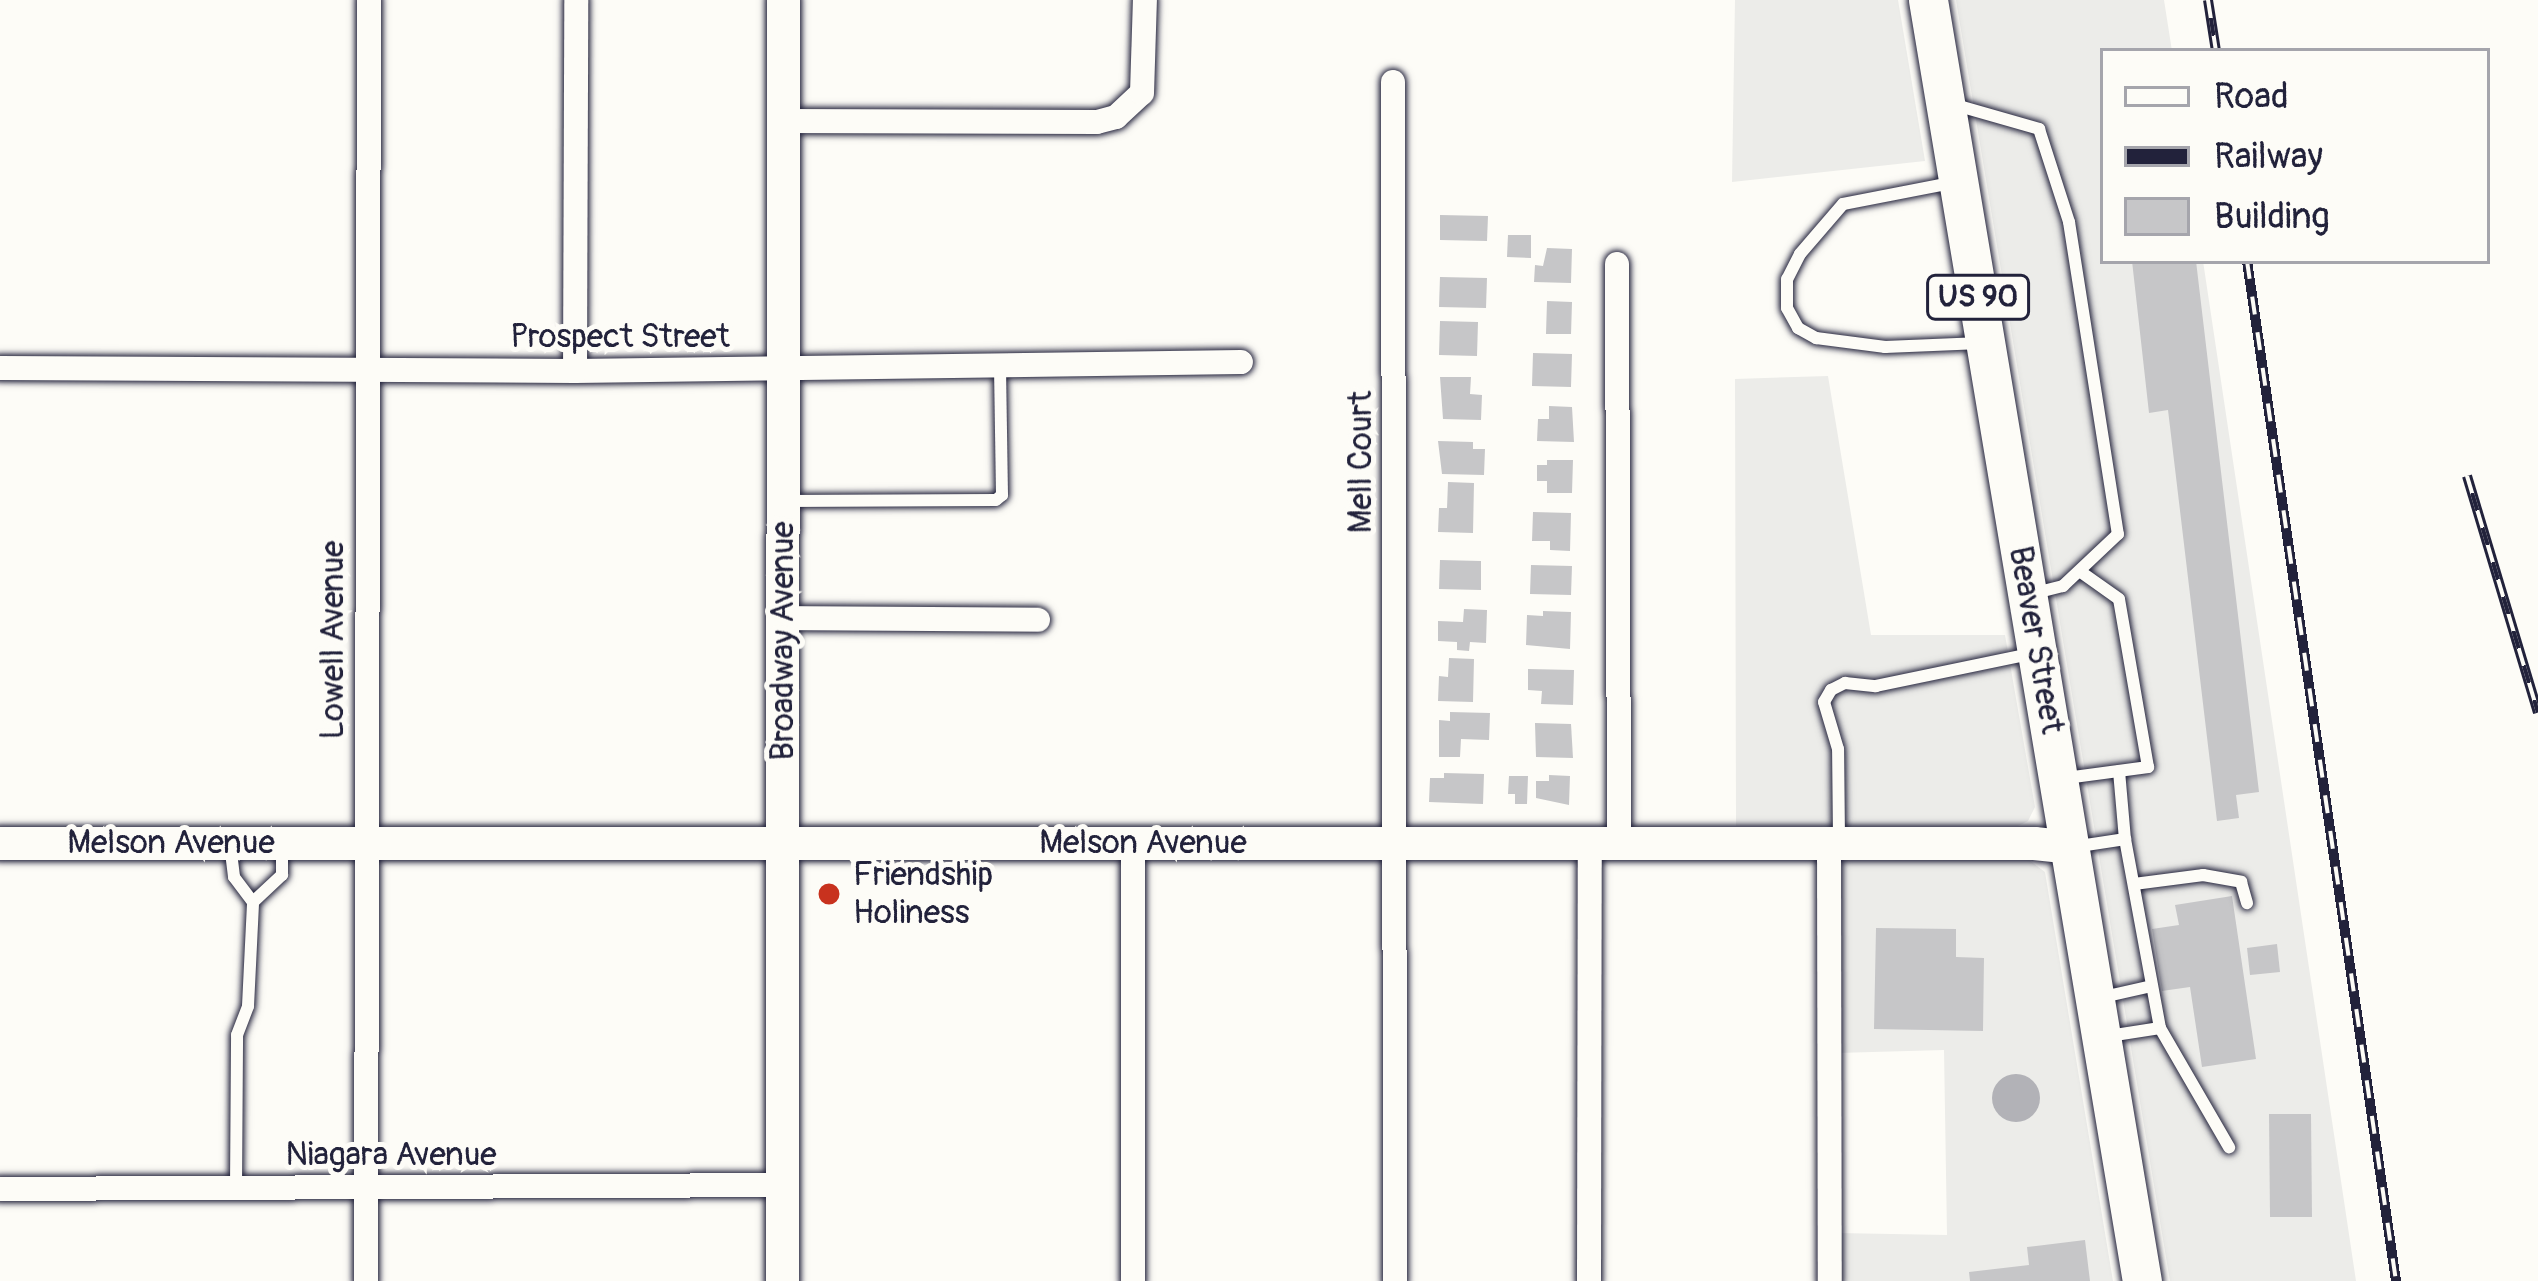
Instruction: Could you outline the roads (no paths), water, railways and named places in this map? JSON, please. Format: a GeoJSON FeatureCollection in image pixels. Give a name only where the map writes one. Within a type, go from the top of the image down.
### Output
{"type":"FeatureCollection","features":[{"type":"Feature","properties":{"kind":"main road","name":"Beaver Street"},"geometry":{"type":"LineString","coordinates":[[1928,0],[2142,1281]]}},
{"type":"Feature","properties":{"kind":"street","name":"Lowell Avenue"},"geometry":{"type":"LineString","coordinates":[[366,1281],[369,0]]}},
{"type":"Feature","properties":{"kind":"street"},"geometry":{"type":"LineString","coordinates":[[575,371],[576,0]]}},
{"type":"Feature","properties":{"kind":"street","name":"Broadway Avenue"},"geometry":{"type":"LineString","coordinates":[[782,1281],[783,0]]}},
{"type":"Feature","properties":{"kind":"street"},"geometry":{"type":"LineString","coordinates":[[783,121],[1097,122],[1132,107],[1144,74],[1145,0]]}},
{"type":"Feature","properties":{"kind":"street","name":"Mell Court"},"geometry":{"type":"LineString","coordinates":[[1393,82],[1394,1281]]}},
{"type":"Feature","properties":{"kind":"street"},"geometry":{"type":"LineString","coordinates":[[1589,1281],[1605,842],[1617,264]]}},
{"type":"Feature","properties":{"kind":"street","name":"Prospect Street"},"geometry":{"type":"LineString","coordinates":[[0,368],[575,371],[1241,362]]}},
{"type":"Feature","properties":{"kind":"street"},"geometry":{"type":"LineString","coordinates":[[782,618],[1038,620]]}},
{"type":"Feature","properties":{"kind":"street","name":"Melson Avenue"},"geometry":{"type":"LineString","coordinates":[[0,843],[1605,842],[2070,847]]}},
{"type":"Feature","properties":{"kind":"street"},"geometry":{"type":"LineString","coordinates":[[1132,1281],[1133,843]]}},
{"type":"Feature","properties":{"kind":"street"},"geometry":{"type":"LineString","coordinates":[[1830,1281],[1834,843]]}},
{"type":"Feature","properties":{"kind":"street","name":"Niagara Avenue"},"geometry":{"type":"LineString","coordinates":[[0,1189],[783,1184]]}},
{"type":"Feature","properties":{"kind":"lane"},"geometry":{"type":"LineString","coordinates":[[1945,102],[2038,129],[2069,222],[2118,534],[2062,586],[2028,594]]}},
{"type":"Feature","properties":{"kind":"lane"},"geometry":{"type":"LineString","coordinates":[[1958,182],[1844,204],[1800,254],[1787,279],[1787,308],[1798,328],[1816,338],[1886,347],[1985,342]]}},
{"type":"Feature","properties":{"kind":"lane"},"geometry":{"type":"LineString","coordinates":[[782,501],[996,500],[1002,495],[1000,366]]}},
{"type":"Feature","properties":{"kind":"lane"},"geometry":{"type":"LineString","coordinates":[[2059,778],[2148,767],[2119,599],[2081,572]]}},
{"type":"Feature","properties":{"kind":"lane"},"geometry":{"type":"LineString","coordinates":[[1834,843],[1838,749],[1824,701],[1832,690],[1845,682],[1876,686],[2038,652]]}},
{"type":"Feature","properties":{"kind":"lane"},"geometry":{"type":"LineString","coordinates":[[2119,771],[2125,838],[2160,1028],[2229,1147]]}},
{"type":"Feature","properties":{"kind":"lane"},"geometry":{"type":"LineString","coordinates":[[2070,847],[2125,838]]}},
{"type":"Feature","properties":{"kind":"lane"},"geometry":{"type":"LineString","coordinates":[[230,843],[233,877],[253,902],[248,1006],[237,1035],[236,1189]]}},
{"type":"Feature","properties":{"kind":"lane"},"geometry":{"type":"LineString","coordinates":[[253,902],[282,875],[283,843]]}},
{"type":"Feature","properties":{"kind":"lane"},"geometry":{"type":"LineString","coordinates":[[2134,884],[2203,875],[2241,882],[2248,903]]}},
{"type":"Feature","properties":{"kind":"lane"},"geometry":{"type":"LineString","coordinates":[[2099,1018],[2152,986]]}},
{"type":"Feature","properties":{"kind":"lane"},"geometry":{"type":"LineString","coordinates":[[2099,1018],[2160,1028]]}},
{"type":"Feature","properties":{"kind":"railway"},"geometry":{"type":"LineString","coordinates":[[2208,0],[2216,48]]}},
{"type":"Feature","properties":{"kind":"railway"},"geometry":{"type":"LineString","coordinates":[[2247,264],[2396,1281]]}},
{"type":"Feature","properties":{"kind":"railway"},"geometry":{"type":"LineString","coordinates":[[2467,476],[2538,713]]}},
{"type":"Feature","properties":{"kind":"place","name":"Friendship Holiness"},"geometry":{"type":"Point","coordinates":[829,894]}}]}
